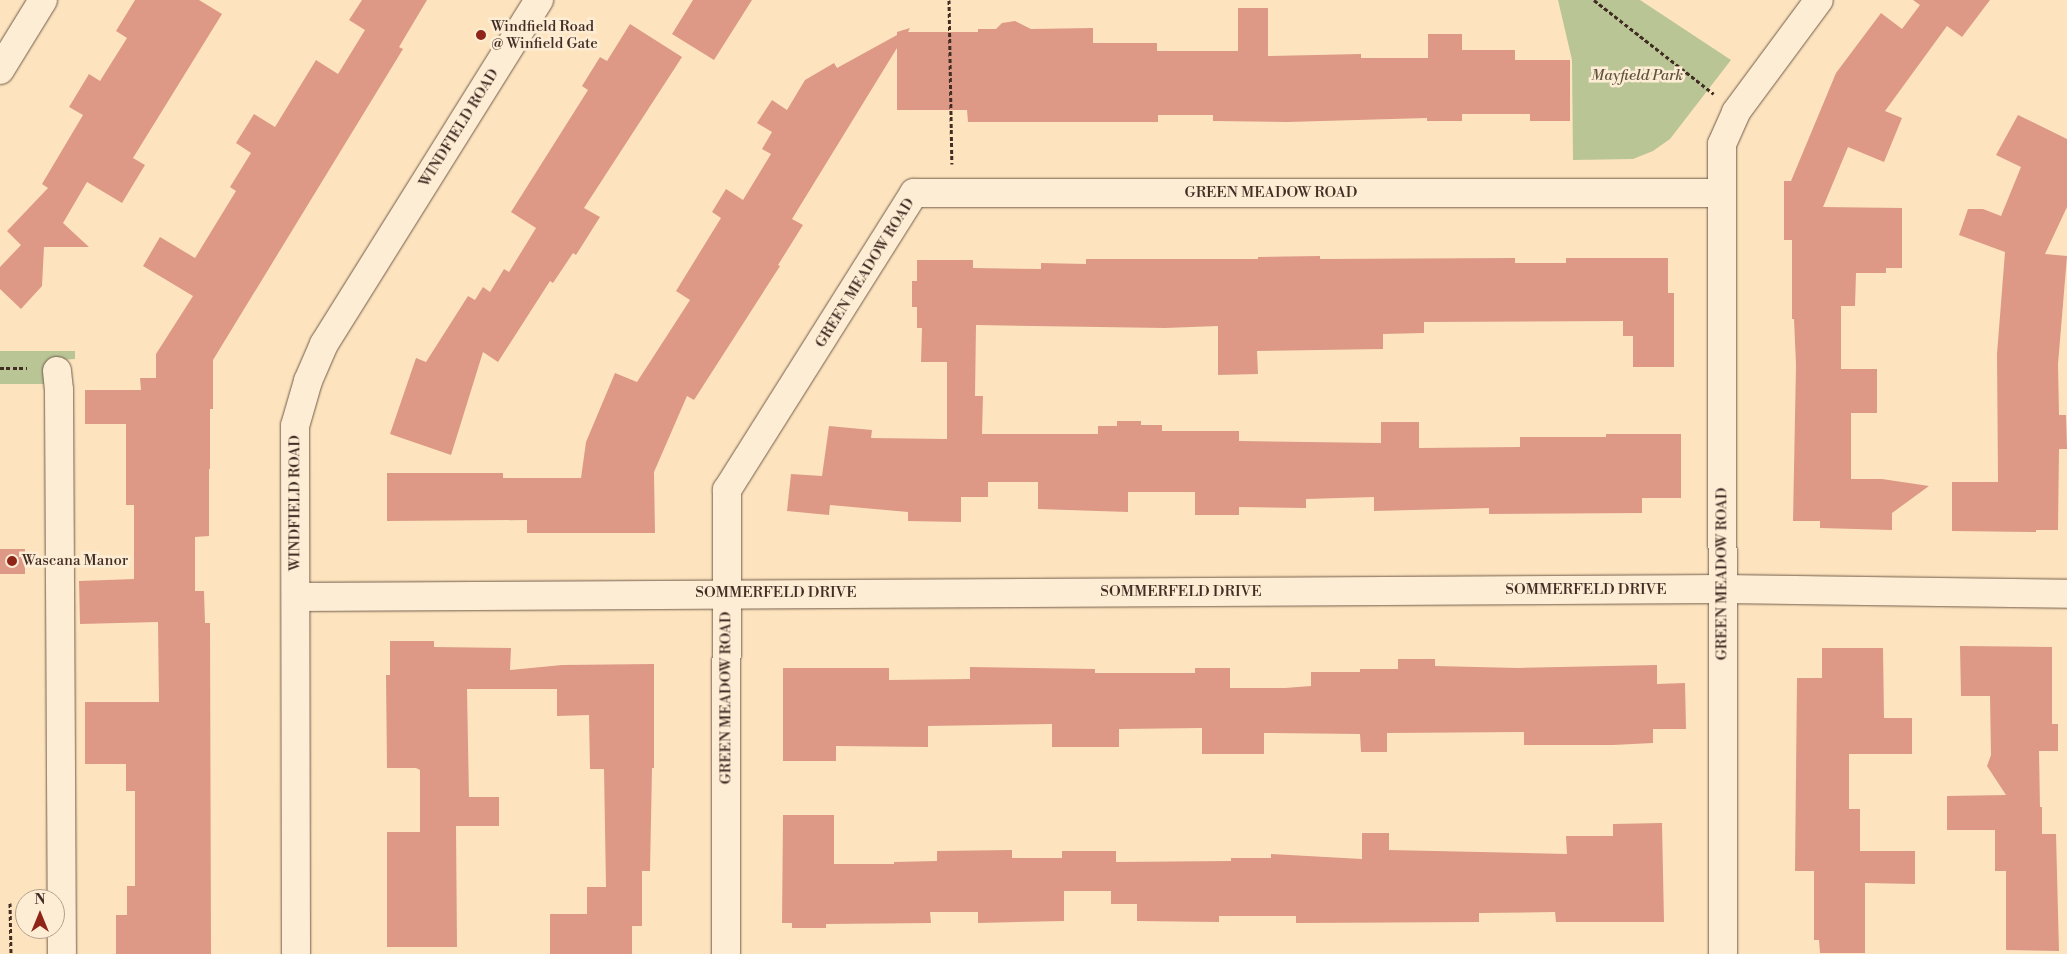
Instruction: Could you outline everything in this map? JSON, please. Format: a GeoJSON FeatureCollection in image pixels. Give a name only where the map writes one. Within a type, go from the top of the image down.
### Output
{"type":"FeatureCollection","features":[{"type":"Feature","properties":{"kind":"street"},"geometry":{"type":"LineString","coordinates":[[0,70],[43,0]]}},
{"type":"Feature","properties":{"kind":"street","name":"WINDFIELD ROAD"},"geometry":{"type":"LineString","coordinates":[[296,954],[294,426],[308,381],[324,344],[539,0]]}},
{"type":"Feature","properties":{"kind":"street","name":"GREEN MEADOW ROAD"},"geometry":{"type":"LineString","coordinates":[[1723,954],[1722,144],[1736,112],[1819,0]]}},
{"type":"Feature","properties":{"kind":"street","name":"GREEN MEADOW ROAD"},"geometry":{"type":"LineString","coordinates":[[726,954],[726,593],[728,490],[914,194],[1722,194]]}},
{"type":"Feature","properties":{"kind":"street"},"geometry":{"type":"LineString","coordinates":[[57,371],[59,399],[62,954]]}},
{"type":"Feature","properties":{"kind":"street","name":"SOMMERFELD DRIVE"},"geometry":{"type":"LineString","coordinates":[[296,597],[726,593],[1722,589],[2067,594]]}},
{"type":"Feature","properties":{"kind":"path"},"geometry":{"type":"LineString","coordinates":[[949,0],[953,194]]}},
{"type":"Feature","properties":{"kind":"path"},"geometry":{"type":"LineString","coordinates":[[1594,0],[1736,112]]}},
{"type":"Feature","properties":{"kind":"path"},"geometry":{"type":"LineString","coordinates":[[10,903],[11,954]]}},
{"type":"Feature","properties":{"kind":"green space","name":"Mayfield Park"},"geometry":{"type":"Polygon","coordinates":[[[1558,0],[1640,0],[1731,60],[1670,139],[1653,151],[1633,159],[1573,160],[1572,60],[1558,0]]]}},
{"type":"Feature","properties":{"kind":"green space"},"geometry":{"type":"Polygon","coordinates":[[[0,351],[75,351],[75,359],[60,360],[47,384],[0,384],[0,351]]]}},
{"type":"Feature","properties":{"kind":"building"},"geometry":{"type":"Polygon","coordinates":[[[135,0],[199,0],[222,14],[133,158],[145,165],[122,203],[87,182],[63,223],[89,247],[44,247],[42,286],[21,309],[0,289],[0,267],[21,245],[7,231],[48,188],[42,184],[83,115],[69,107],[89,74],[100,81],[127,38],[116,31],[135,0]]]}},
{"type":"Feature","properties":{"kind":"building"},"geometry":{"type":"Polygon","coordinates":[[[362,0],[427,0],[399,47],[403,49],[213,360],[213,409],[210,409],[209,536],[195,537],[195,591],[204,591],[205,623],[210,623],[211,954],[116,954],[116,915],[127,915],[127,886],[135,886],[135,791],[126,791],[126,764],[85,764],[85,702],[159,702],[158,622],[80,624],[79,581],[134,579],[134,505],[126,505],[126,424],[85,424],[85,390],[141,390],[140,378],[156,378],[156,354],[193,296],[143,266],[160,237],[195,258],[236,191],[230,187],[251,153],[236,143],[254,114],[275,127],[316,60],[338,74],[365,30],[349,20],[362,0]]]}},
{"type":"Feature","properties":{"kind":"building"},"geometry":{"type":"Polygon","coordinates":[[[693,0],[752,0],[714,60],[672,34],[693,0]]]}},
{"type":"Feature","properties":{"kind":"building"},"geometry":{"type":"Polygon","coordinates":[[[1913,0],[1990,0],[1962,37],[1947,26],[1885,111],[1902,118],[1884,162],[1848,147],[1823,207],[1902,208],[1902,268],[1886,268],[1886,273],[1856,273],[1855,306],[1841,306],[1841,369],[1877,369],[1877,413],[1851,413],[1851,479],[1882,479],[1929,486],[1892,513],[1892,530],[1820,528],[1820,521],[1793,521],[1796,365],[1794,319],[1792,319],[1792,240],[1784,240],[1784,181],[1791,181],[1836,73],[1881,13],[1902,29],[1920,5],[1913,0]]]}},
{"type":"Feature","properties":{"kind":"building"},"geometry":{"type":"Polygon","coordinates":[[[1238,8],[1268,8],[1268,56],[1361,54],[1361,58],[1428,58],[1428,34],[1462,34],[1462,50],[1515,50],[1515,60],[1570,60],[1570,121],[1530,121],[1530,114],[1462,114],[1462,121],[1427,121],[1427,118],[1287,122],[1213,121],[1213,115],[1158,115],[1158,122],[968,122],[967,110],[897,110],[897,48],[792,219],[803,225],[778,265],[780,266],[694,400],[687,396],[654,472],[655,533],[527,533],[527,520],[387,521],[387,473],[503,473],[503,478],[581,478],[586,442],[615,373],[637,382],[690,300],[676,291],[721,218],[712,212],[726,189],[743,200],[771,154],[762,149],[772,132],[757,123],[772,100],[787,110],[805,80],[834,63],[837,68],[897,35],[897,32],[910,28],[908,32],[978,32],[978,29],[996,29],[1002,23],[1015,21],[1031,29],[1093,28],[1093,43],[1157,43],[1157,51],[1238,51],[1238,8]]]}},
{"type":"Feature","properties":{"kind":"building"},"geometry":{"type":"Polygon","coordinates":[[[630,24],[682,57],[584,208],[600,217],[576,255],[573,253],[553,283],[550,281],[498,362],[483,352],[451,455],[390,434],[416,358],[426,362],[468,296],[475,300],[483,287],[490,292],[504,269],[509,272],[536,228],[511,212],[588,90],[582,86],[600,57],[607,61],[630,24]]]}},
{"type":"Feature","properties":{"kind":"building"},"geometry":{"type":"Polygon","coordinates":[[[2018,115],[2067,139],[2067,207],[2045,254],[2067,256],[2058,364],[2059,415],[2066,415],[2067,449],[2059,449],[2058,530],[2036,530],[2036,532],[1952,531],[1952,482],[1998,482],[1997,354],[2005,252],[1959,235],[1968,209],[1983,209],[2001,216],[2021,167],[1996,155],[2018,115]]]}},
{"type":"Feature","properties":{"kind":"building"},"geometry":{"type":"Polygon","coordinates":[[[1320,256],[1320,259],[1515,258],[1515,263],[1566,263],[1566,258],[1668,258],[1668,293],[1674,293],[1674,367],[1633,367],[1633,336],[1623,336],[1623,321],[1424,322],[1424,333],[1383,334],[1383,349],[1257,351],[1258,374],[1218,375],[1218,326],[1165,328],[976,325],[975,396],[983,396],[982,434],[1098,434],[1098,426],[1117,426],[1117,421],[1141,421],[1141,425],[1162,425],[1162,431],[1239,431],[1239,441],[1381,443],[1381,422],[1419,422],[1419,448],[1520,447],[1520,437],[1606,437],[1606,434],[1681,434],[1681,498],[1642,498],[1642,513],[1489,514],[1489,508],[1374,511],[1374,497],[1306,499],[1306,508],[1239,507],[1239,515],[1195,515],[1195,492],[1128,492],[1128,512],[1038,509],[1038,482],[988,482],[988,497],[961,497],[961,522],[908,521],[908,512],[830,505],[829,515],[787,511],[791,474],[822,476],[829,426],[872,430],[871,438],[947,439],[947,362],[921,362],[922,328],[917,328],[917,307],[912,307],[912,281],[917,281],[917,260],[973,260],[973,268],[1041,269],[1041,263],[1086,264],[1086,259],[1258,259],[1258,257],[1320,256]]]}},
{"type":"Feature","properties":{"kind":"building"},"geometry":{"type":"Polygon","coordinates":[[[0,549],[25,549],[25,574],[0,574],[0,549]]]}},
{"type":"Feature","properties":{"kind":"building"},"geometry":{"type":"Polygon","coordinates":[[[390,641],[434,641],[434,647],[511,648],[510,670],[562,665],[654,664],[654,768],[652,768],[650,871],[642,871],[642,926],[632,926],[632,954],[550,954],[550,914],[587,914],[587,887],[606,887],[604,769],[590,769],[589,715],[557,716],[557,689],[467,689],[469,797],[499,797],[499,826],[456,826],[457,947],[387,947],[387,832],[420,832],[420,770],[416,768],[387,768],[386,675],[390,675],[390,641]]]}},
{"type":"Feature","properties":{"kind":"building"},"geometry":{"type":"Polygon","coordinates":[[[1960,646],[2052,647],[2052,724],[2058,724],[2058,751],[2039,751],[2040,807],[2042,807],[2042,834],[2056,834],[2059,951],[2006,950],[2006,871],[1995,871],[1995,830],[1947,830],[1947,796],[2006,795],[1987,766],[1991,755],[1990,696],[1961,696],[1960,646]]]}},
{"type":"Feature","properties":{"kind":"building"},"geometry":{"type":"Polygon","coordinates":[[[1822,648],[1883,648],[1884,718],[1912,718],[1912,754],[1849,754],[1849,809],[1860,809],[1860,851],[1915,851],[1915,884],[1865,883],[1865,953],[1820,953],[1819,940],[1814,940],[1814,871],[1795,871],[1797,678],[1822,678],[1822,648]]]}},
{"type":"Feature","properties":{"kind":"building"},"geometry":{"type":"Polygon","coordinates":[[[1398,659],[1435,659],[1435,666],[1518,668],[1657,665],[1657,684],[1685,683],[1686,729],[1653,729],[1653,743],[1613,745],[1524,745],[1524,732],[1387,733],[1387,752],[1361,752],[1360,734],[1264,733],[1264,754],[1202,754],[1202,728],[1119,729],[1119,747],[1052,747],[1052,724],[928,726],[928,747],[836,746],[836,761],[783,761],[783,668],[889,668],[889,680],[970,679],[970,667],[1095,669],[1095,673],[1195,673],[1195,668],[1230,668],[1230,688],[1285,688],[1311,686],[1311,672],[1360,672],[1360,669],[1398,669],[1398,659]]]}},
{"type":"Feature","properties":{"kind":"building"},"geometry":{"type":"Polygon","coordinates":[[[783,815],[834,815],[834,864],[894,864],[894,862],[937,861],[937,851],[1012,850],[1012,858],[1062,858],[1062,851],[1116,851],[1116,862],[1231,861],[1231,858],[1271,858],[1271,854],[1362,859],[1362,833],[1389,833],[1389,850],[1567,854],[1566,836],[1613,836],[1613,824],[1662,823],[1664,922],[1556,922],[1555,912],[1479,913],[1479,922],[1296,923],[1296,916],[1219,916],[1219,922],[1137,921],[1137,904],[1111,904],[1111,891],[1064,891],[1064,921],[978,923],[978,912],[930,912],[931,923],[826,924],[826,928],[792,928],[792,923],[782,923],[783,815]]]}},
{"type":"Feature","properties":{"kind":"place","name":"Windfield Road @ Winfield Gate"},"geometry":{"type":"Point","coordinates":[481,35]}},
{"type":"Feature","properties":{"kind":"place","name":"Wascana Manor"},"geometry":{"type":"Point","coordinates":[12,561]}}]}
